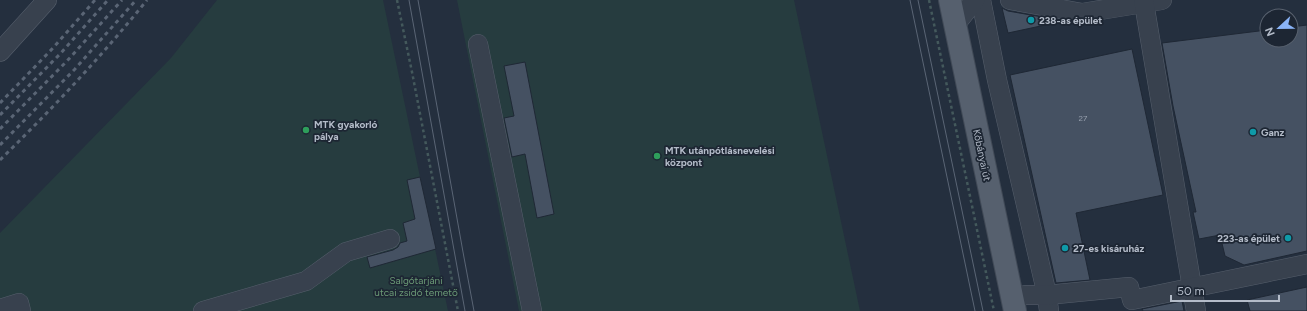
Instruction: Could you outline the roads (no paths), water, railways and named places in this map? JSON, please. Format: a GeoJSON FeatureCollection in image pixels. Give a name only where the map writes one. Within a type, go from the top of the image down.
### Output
{"type":"FeatureCollection","features":[{"type":"Feature","properties":{"kind":"main road","name":"Kőbányai út"},"geometry":{"type":"LineString","coordinates":[[950,0],[1013,304]]}},
{"type":"Feature","properties":{"kind":"street"},"geometry":{"type":"LineString","coordinates":[[0,52],[47,0]]}},
{"type":"Feature","properties":{"kind":"street"},"geometry":{"type":"LineString","coordinates":[[955,25],[975,0]]}},
{"type":"Feature","properties":{"kind":"street"},"geometry":{"type":"LineString","coordinates":[[981,0],[997,80],[1048,303]]}},
{"type":"Feature","properties":{"kind":"street"},"geometry":{"type":"LineString","coordinates":[[1010,0],[1082,13],[1153,2],[1191,287],[1196,311]]}},
{"type":"Feature","properties":{"kind":"street"},"geometry":{"type":"LineString","coordinates":[[478,44],[532,311]]}},
{"type":"Feature","properties":{"kind":"street"},"geometry":{"type":"LineString","coordinates":[[203,311],[306,281],[346,252],[390,239]]}},
{"type":"Feature","properties":{"kind":"street"},"geometry":{"type":"LineString","coordinates":[[1013,304],[1026,295],[1048,303],[1129,287],[1132,300],[1307,264]]}},
{"type":"Feature","properties":{"kind":"street"},"geometry":{"type":"LineString","coordinates":[[0,308],[19,303],[21,311]]}},
{"type":"Feature","properties":{"kind":"tram line"},"geometry":{"type":"LineString","coordinates":[[409,0],[465,311]]}},
{"type":"Feature","properties":{"kind":"tram line"},"geometry":{"type":"LineString","coordinates":[[418,0],[474,311]]}},
{"type":"Feature","properties":{"kind":"tram line"},"geometry":{"type":"LineString","coordinates":[[910,0],[975,311]]}},
{"type":"Feature","properties":{"kind":"tram line"},"geometry":{"type":"LineString","coordinates":[[918,0],[983,311]]}},
{"type":"Feature","properties":{"kind":"railway"},"geometry":{"type":"LineString","coordinates":[[0,103],[53,48],[95,0]]}},
{"type":"Feature","properties":{"kind":"railway"},"geometry":{"type":"LineString","coordinates":[[0,115],[60,54],[108,0]]}},
{"type":"Feature","properties":{"kind":"railway"},"geometry":{"type":"LineString","coordinates":[[0,129],[67,61],[122,0]]}},
{"type":"Feature","properties":{"kind":"railway"},"geometry":{"type":"LineString","coordinates":[[0,145],[75,69],[136,0]]}},
{"type":"Feature","properties":{"kind":"railway"},"geometry":{"type":"LineString","coordinates":[[0,160],[76,82],[147,0]]}},
{"type":"Feature","properties":{"kind":"place","name":"238-as épület"},"geometry":{"type":"Point","coordinates":[1031,20]}},
{"type":"Feature","properties":{"kind":"place","name":"MTK gyakorló pálya"},"geometry":{"type":"Point","coordinates":[306,130]}},
{"type":"Feature","properties":{"kind":"place","name":"Ganz"},"geometry":{"type":"Point","coordinates":[1253,132]}},
{"type":"Feature","properties":{"kind":"place","name":"MTK utánpótlásnevelési központ"},"geometry":{"type":"Point","coordinates":[657,156]}},
{"type":"Feature","properties":{"kind":"place","name":"223-as épület"},"geometry":{"type":"Point","coordinates":[1288,238]}},
{"type":"Feature","properties":{"kind":"place","name":"27-es kisáruház"},"geometry":{"type":"Point","coordinates":[1065,248]}},
{"type":"Feature","properties":{"kind":"park label","name":"Salgótarjáni utcai zsidó temető"},"geometry":{"type":"Point","coordinates":[416,286]}}]}
